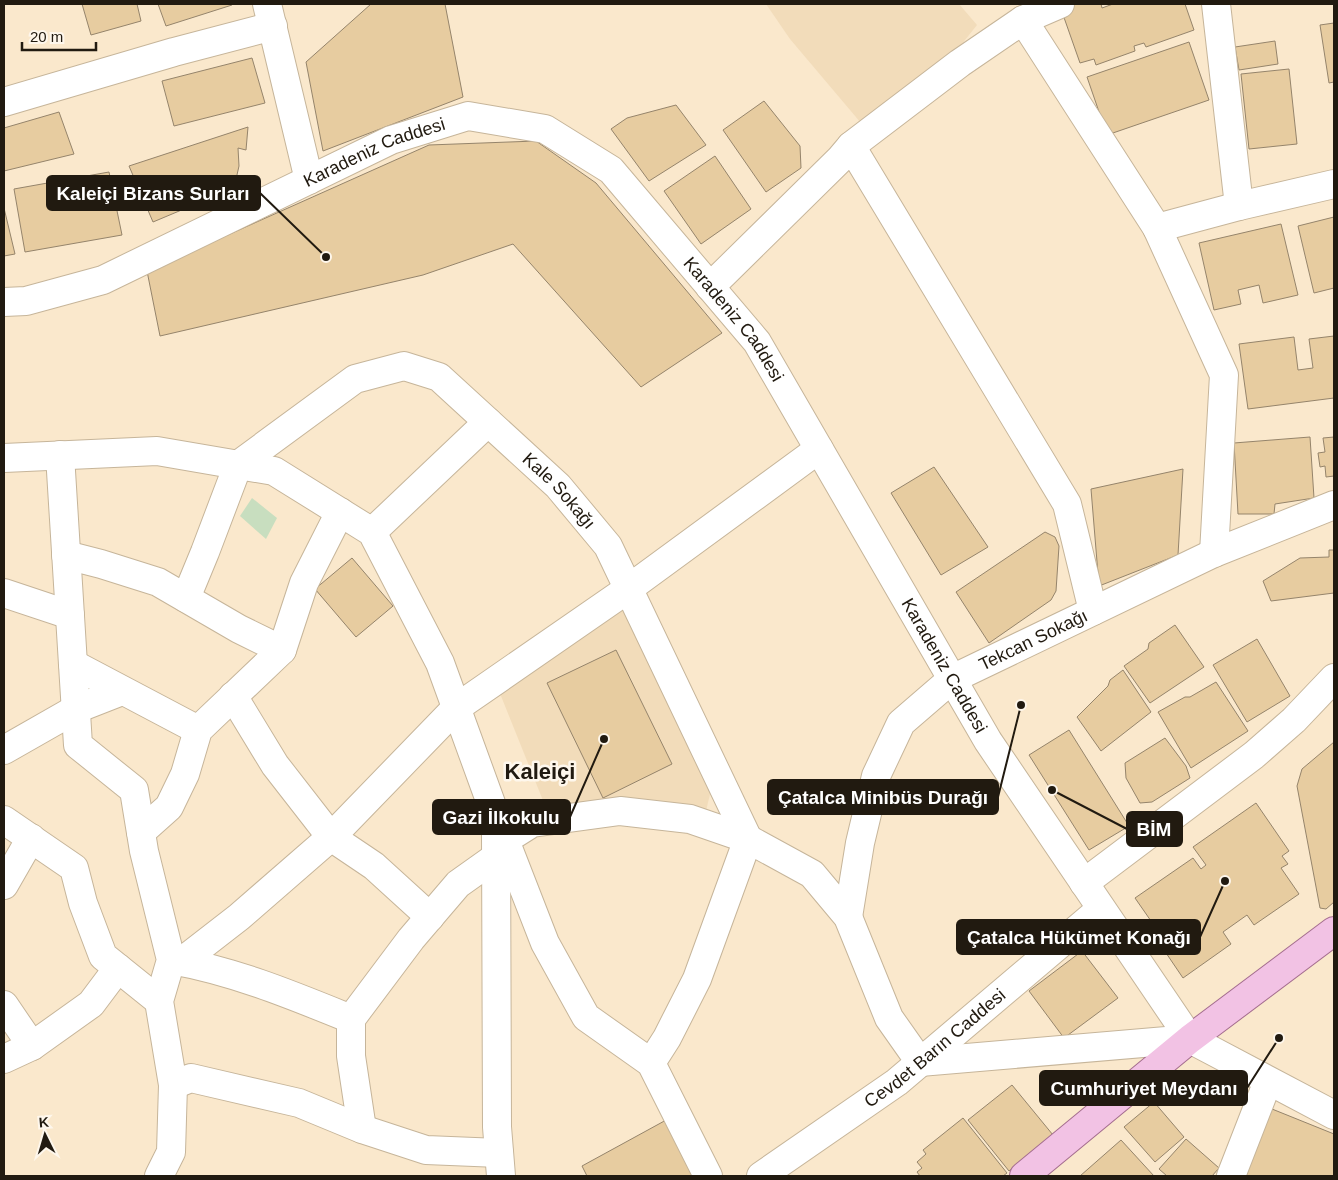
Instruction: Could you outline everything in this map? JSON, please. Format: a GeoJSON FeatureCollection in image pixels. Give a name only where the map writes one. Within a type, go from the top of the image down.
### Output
{"type":"FeatureCollection","features":[{"type":"Feature","properties":{"kind":"main road"},"geometry":{"type":"LineString","coordinates":[[1024,1176],[1190,1039],[1334,931]]}},
{"type":"Feature","properties":{"kind":"street"},"geometry":{"type":"LineString","coordinates":[[710,287],[840,160],[851,146],[960,63],[1023,20],[1060,4]]}},
{"type":"Feature","properties":{"kind":"street"},"geometry":{"type":"LineString","coordinates":[[1216,4],[1240,206]]}},
{"type":"Feature","properties":{"kind":"street"},"geometry":{"type":"LineString","coordinates":[[4,102],[174,52],[270,15],[309,180]]}},
{"type":"Feature","properties":{"kind":"street"},"geometry":{"type":"LineString","coordinates":[[1023,20],[1157,228],[1224,375],[1214,553]]}},
{"type":"Feature","properties":{"kind":"street","name":"Karadeniz Caddesi"},"geometry":{"type":"LineString","coordinates":[[4,302],[26,301],[102,280],[391,140],[468,116],[545,129],[611,170],[757,342],[988,741],[1190,1039]]}},
{"type":"Feature","properties":{"kind":"street"},"geometry":{"type":"LineString","coordinates":[[851,146],[1067,504],[1093,611]]}},
{"type":"Feature","properties":{"kind":"street"},"geometry":{"type":"LineString","coordinates":[[1157,228],[1334,184]]}},
{"type":"Feature","properties":{"kind":"street","name":"Kale Sokağı"},"geometry":{"type":"LineString","coordinates":[[238,464],[355,379],[404,366],[439,377],[558,486],[608,546],[748,839]]}},
{"type":"Feature","properties":{"kind":"street"},"geometry":{"type":"LineString","coordinates":[[372,532],[488,422]]}},
{"type":"Feature","properties":{"kind":"street"},"geometry":{"type":"LineString","coordinates":[[159,1176],[171,1152],[173,1085],[159,1001],[176,961],[239,917],[331,836],[456,708],[628,589],[819,449]]}},
{"type":"Feature","properties":{"kind":"street"},"geometry":{"type":"LineString","coordinates":[[4,458],[157,450],[274,471],[372,532],[440,663],[499,838],[545,943],[586,1016],[651,1063],[708,1176]]}},
{"type":"Feature","properties":{"kind":"street"},"geometry":{"type":"LineString","coordinates":[[60,455],[78,745],[134,790],[141,832],[176,961]]}},
{"type":"Feature","properties":{"kind":"street"},"geometry":{"type":"LineString","coordinates":[[186,598],[238,464]]}},
{"type":"Feature","properties":{"kind":"street","name":"Tekcan Sokağı"},"geometry":{"type":"LineString","coordinates":[[848,917],[860,842],[876,776],[902,723],[952,679],[1214,553],[1334,506]]}},
{"type":"Feature","properties":{"kind":"street"},"geometry":{"type":"LineString","coordinates":[[141,832],[169,807],[185,774],[198,730],[282,650],[304,583],[340,512]]}},
{"type":"Feature","properties":{"kind":"street"},"geometry":{"type":"LineString","coordinates":[[66,555],[158,582],[282,650]]}},
{"type":"Feature","properties":{"kind":"street"},"geometry":{"type":"LineString","coordinates":[[4,593],[70,615]]}},
{"type":"Feature","properties":{"kind":"street"},"geometry":{"type":"LineString","coordinates":[[73,664],[198,730]]}},
{"type":"Feature","properties":{"kind":"street"},"geometry":{"type":"LineString","coordinates":[[1084,883],[1254,755],[1294,720],[1334,678]]}},
{"type":"Feature","properties":{"kind":"street"},"geometry":{"type":"LineString","coordinates":[[4,750],[76,709],[122,691]]}},
{"type":"Feature","properties":{"kind":"street"},"geometry":{"type":"LineString","coordinates":[[233,696],[275,765],[331,836],[374,866],[430,917]]}},
{"type":"Feature","properties":{"kind":"street"},"geometry":{"type":"LineString","coordinates":[[362,1129],[351,1056],[351,1019],[411,939],[499,838],[532,823],[620,811],[690,819],[748,839],[812,874],[848,917],[889,1018],[920,1062],[1190,1039],[1334,1115]]}},
{"type":"Feature","properties":{"kind":"street"},"geometry":{"type":"LineString","coordinates":[[4,820],[74,868],[83,903],[103,956],[159,1001]]}},
{"type":"Feature","properties":{"kind":"street"},"geometry":{"type":"LineString","coordinates":[[4,885],[31,838]]}},
{"type":"Feature","properties":{"kind":"street"},"geometry":{"type":"LineString","coordinates":[[173,1085],[191,1078],[290,1100],[362,1129],[426,1150],[500,1165],[497,1127],[499,838]]}},
{"type":"Feature","properties":{"kind":"street"},"geometry":{"type":"LineString","coordinates":[[651,1063],[667,1038],[697,979],[748,839]]}},
{"type":"Feature","properties":{"kind":"street","name":"Cevdet Barın Caddesi"},"geometry":{"type":"LineString","coordinates":[[761,1176],[897,1082],[1101,909]]}},
{"type":"Feature","properties":{"kind":"street"},"geometry":{"type":"LineString","coordinates":[[176,961],[210,968],[278,989],[351,1019]]}},
{"type":"Feature","properties":{"kind":"street"},"geometry":{"type":"LineString","coordinates":[[4,1059],[32,1046],[91,1004],[118,968]]}},
{"type":"Feature","properties":{"kind":"street"},"geometry":{"type":"LineString","coordinates":[[4,1005],[32,1046]]}},
{"type":"Feature","properties":{"kind":"street"},"geometry":{"type":"LineString","coordinates":[[1231,1176],[1268,1081]]}},
{"type":"Feature","properties":{"kind":"shaded area"},"geometry":{"type":"Polygon","coordinates":[[[766,4],[959,4],[977,25],[953,55],[861,123],[790,39],[766,4]]]}},
{"type":"Feature","properties":{"kind":"shaded area"},"geometry":{"type":"Polygon","coordinates":[[[626,608],[712,786],[705,815],[548,813],[499,691],[626,608]]]}},
{"type":"Feature","properties":{"kind":"green space"},"geometry":{"type":"Polygon","coordinates":[[[252,498],[277,518],[266,539],[240,516],[252,498]]]}},
{"type":"Feature","properties":{"kind":"building"},"geometry":{"type":"Polygon","coordinates":[[[82,4],[137,4],[141,21],[91,35],[82,4]]]}},
{"type":"Feature","properties":{"kind":"building"},"geometry":{"type":"Polygon","coordinates":[[[158,4],[232,4],[232,5],[166,26],[158,4]]]}},
{"type":"Feature","properties":{"kind":"building"},"geometry":{"type":"Polygon","coordinates":[[[371,4],[445,4],[463,97],[323,151],[306,62],[371,4]]]}},
{"type":"Feature","properties":{"kind":"building"},"geometry":{"type":"Polygon","coordinates":[[[1074,4],[1101,4],[1102,8],[1113,4],[1185,4],[1194,30],[1146,47],[1144,43],[1134,46],[1135,51],[1096,65],[1094,59],[1080,63],[1061,9],[1074,4]]]}},
{"type":"Feature","properties":{"kind":"building"},"geometry":{"type":"Polygon","coordinates":[[[1334,23],[1334,82],[1329,83],[1320,25],[1334,23]]]}},
{"type":"Feature","properties":{"kind":"building"},"geometry":{"type":"Polygon","coordinates":[[[1275,41],[1278,64],[1239,70],[1235,47],[1275,41]]]}},
{"type":"Feature","properties":{"kind":"building"},"geometry":{"type":"Polygon","coordinates":[[[1189,42],[1209,100],[1107,135],[1087,77],[1189,42]]]}},
{"type":"Feature","properties":{"kind":"building"},"geometry":{"type":"Polygon","coordinates":[[[252,58],[265,103],[174,126],[162,81],[252,58]]]}},
{"type":"Feature","properties":{"kind":"building"},"geometry":{"type":"Polygon","coordinates":[[[1289,69],[1297,144],[1249,149],[1241,74],[1289,69]]]}},
{"type":"Feature","properties":{"kind":"building"},"geometry":{"type":"Polygon","coordinates":[[[764,101],[800,146],[801,168],[766,192],[723,130],[764,101]]]}},
{"type":"Feature","properties":{"kind":"building"},"geometry":{"type":"Polygon","coordinates":[[[676,105],[706,145],[649,181],[611,129],[627,118],[676,105]]]}},
{"type":"Feature","properties":{"kind":"building"},"geometry":{"type":"Polygon","coordinates":[[[59,112],[74,154],[4,171],[4,128],[59,112]]]}},
{"type":"Feature","properties":{"kind":"building"},"geometry":{"type":"Polygon","coordinates":[[[248,127],[246,150],[238,148],[239,166],[234,188],[153,222],[129,166],[248,127]]]}},
{"type":"Feature","properties":{"kind":"building"},"geometry":{"type":"Polygon","coordinates":[[[536,141],[596,183],[722,333],[641,387],[513,244],[423,275],[160,336],[147,271],[429,145],[536,141]]]}},
{"type":"Feature","properties":{"kind":"building"},"geometry":{"type":"Polygon","coordinates":[[[715,156],[751,209],[701,244],[664,191],[715,156]]]}},
{"type":"Feature","properties":{"kind":"building"},"geometry":{"type":"Polygon","coordinates":[[[109,172],[122,235],[25,252],[14,189],[109,172]]]}},
{"type":"Feature","properties":{"kind":"building"},"geometry":{"type":"Polygon","coordinates":[[[4,208],[15,254],[4,256],[4,208]]]}},
{"type":"Feature","properties":{"kind":"building"},"geometry":{"type":"Polygon","coordinates":[[[1334,217],[1334,288],[1314,293],[1298,226],[1334,217]]]}},
{"type":"Feature","properties":{"kind":"building"},"geometry":{"type":"Polygon","coordinates":[[[1281,224],[1298,295],[1263,303],[1259,285],[1238,290],[1241,304],[1214,310],[1199,243],[1281,224]]]}},
{"type":"Feature","properties":{"kind":"building"},"geometry":{"type":"Polygon","coordinates":[[[1334,336],[1334,398],[1248,409],[1239,344],[1294,337],[1298,370],[1313,368],[1309,339],[1334,336]]]}},
{"type":"Feature","properties":{"kind":"building"},"geometry":{"type":"Polygon","coordinates":[[[1310,437],[1314,498],[1275,504],[1274,514],[1238,514],[1234,443],[1310,437]]]}},
{"type":"Feature","properties":{"kind":"building"},"geometry":{"type":"Polygon","coordinates":[[[1334,437],[1334,476],[1326,477],[1325,466],[1320,467],[1318,453],[1325,452],[1323,438],[1334,437]]]}},
{"type":"Feature","properties":{"kind":"building"},"geometry":{"type":"Polygon","coordinates":[[[934,467],[988,547],[941,575],[891,493],[934,467]]]}},
{"type":"Feature","properties":{"kind":"building"},"geometry":{"type":"Polygon","coordinates":[[[1183,469],[1178,555],[1099,586],[1091,489],[1183,469]]]}},
{"type":"Feature","properties":{"kind":"building"},"geometry":{"type":"Polygon","coordinates":[[[1045,532],[1055,537],[1059,546],[1056,591],[1051,600],[989,643],[956,592],[1045,532]]]}},
{"type":"Feature","properties":{"kind":"building"},"geometry":{"type":"Polygon","coordinates":[[[1329,550],[1334,550],[1334,593],[1271,601],[1263,581],[1300,558],[1329,557],[1329,550]]]}},
{"type":"Feature","properties":{"kind":"building"},"geometry":{"type":"Polygon","coordinates":[[[352,558],[393,606],[356,637],[315,589],[352,558]]]}},
{"type":"Feature","properties":{"kind":"building"},"geometry":{"type":"Polygon","coordinates":[[[1175,625],[1204,667],[1150,703],[1124,666],[1148,649],[1149,643],[1175,625]]]}},
{"type":"Feature","properties":{"kind":"building"},"geometry":{"type":"Polygon","coordinates":[[[1257,639],[1290,696],[1247,722],[1213,665],[1257,639]]]}},
{"type":"Feature","properties":{"kind":"building"},"geometry":{"type":"Polygon","coordinates":[[[616,650],[672,764],[603,798],[547,683],[616,650]]]}},
{"type":"Feature","properties":{"kind":"building"},"geometry":{"type":"Polygon","coordinates":[[[1123,670],[1151,712],[1101,751],[1077,717],[1108,686],[1110,680],[1123,670]]]}},
{"type":"Feature","properties":{"kind":"building"},"geometry":{"type":"Polygon","coordinates":[[[1216,682],[1248,731],[1191,768],[1158,712],[1216,682]]]}},
{"type":"Feature","properties":{"kind":"building"},"geometry":{"type":"Polygon","coordinates":[[[1069,730],[1129,826],[1089,850],[1029,755],[1069,730]]]}},
{"type":"Feature","properties":{"kind":"building"},"geometry":{"type":"Polygon","coordinates":[[[1165,738],[1186,766],[1190,778],[1152,802],[1140,803],[1126,778],[1125,763],[1165,738]]]}},
{"type":"Feature","properties":{"kind":"building"},"geometry":{"type":"Polygon","coordinates":[[[1334,742],[1334,902],[1326,909],[1320,908],[1297,786],[1302,769],[1334,742]]]}},
{"type":"Feature","properties":{"kind":"building"},"geometry":{"type":"Polygon","coordinates":[[[1256,803],[1289,851],[1282,856],[1288,864],[1281,868],[1299,894],[1254,925],[1247,915],[1223,932],[1231,944],[1183,978],[1162,947],[1167,944],[1135,898],[1193,858],[1201,869],[1206,865],[1193,847],[1256,803]]]}},
{"type":"Feature","properties":{"kind":"building"},"geometry":{"type":"Polygon","coordinates":[[[1082,951],[1118,998],[1064,1038],[1029,991],[1082,951]]]}},
{"type":"Feature","properties":{"kind":"building"},"geometry":{"type":"Polygon","coordinates":[[[1012,1085],[1053,1135],[1009,1171],[968,1120],[1012,1085]]]}},
{"type":"Feature","properties":{"kind":"building"},"geometry":{"type":"Polygon","coordinates":[[[1154,1102],[1184,1137],[1155,1162],[1124,1127],[1154,1102]]]}},
{"type":"Feature","properties":{"kind":"building"},"geometry":{"type":"Polygon","coordinates":[[[1272,1109],[1334,1134],[1334,1176],[1244,1176],[1272,1109]]]}},
{"type":"Feature","properties":{"kind":"building"},"geometry":{"type":"Polygon","coordinates":[[[963,1118],[1007,1173],[1003,1176],[920,1176],[917,1172],[922,1168],[917,1162],[926,1154],[923,1150],[963,1118]]]}},
{"type":"Feature","properties":{"kind":"building"},"geometry":{"type":"Polygon","coordinates":[[[668,1119],[706,1176],[587,1176],[582,1166],[668,1119]]]}},
{"type":"Feature","properties":{"kind":"building"},"geometry":{"type":"Polygon","coordinates":[[[1186,1139],[1219,1168],[1212,1176],[1167,1176],[1159,1169],[1186,1139]]]}},
{"type":"Feature","properties":{"kind":"building"},"geometry":{"type":"Polygon","coordinates":[[[1121,1140],[1154,1176],[1080,1176],[1121,1140]]]}},
{"type":"Feature","properties":{"kind":"place","name":"Kaleiçi Bizans Surları"},"geometry":{"type":"Point","coordinates":[326,257]}},
{"type":"Feature","properties":{"kind":"place","name":"Çatalca Minibüs Durağı"},"geometry":{"type":"Point","coordinates":[1021,705]}},
{"type":"Feature","properties":{"kind":"place","name":"Gazi İlkokulu"},"geometry":{"type":"Point","coordinates":[604,739]}},
{"type":"Feature","properties":{"kind":"place","name":"BİM"},"geometry":{"type":"Point","coordinates":[1052,790]}},
{"type":"Feature","properties":{"kind":"place","name":"Çatalca Hükümet Konağı"},"geometry":{"type":"Point","coordinates":[1225,881]}},
{"type":"Feature","properties":{"kind":"place","name":"Cumhuriyet Meydanı"},"geometry":{"type":"Point","coordinates":[1279,1038]}},
{"type":"Feature","properties":{"kind":"district","name":"Kaleiçi"},"geometry":{"type":"Point","coordinates":[540,771]}}]}
